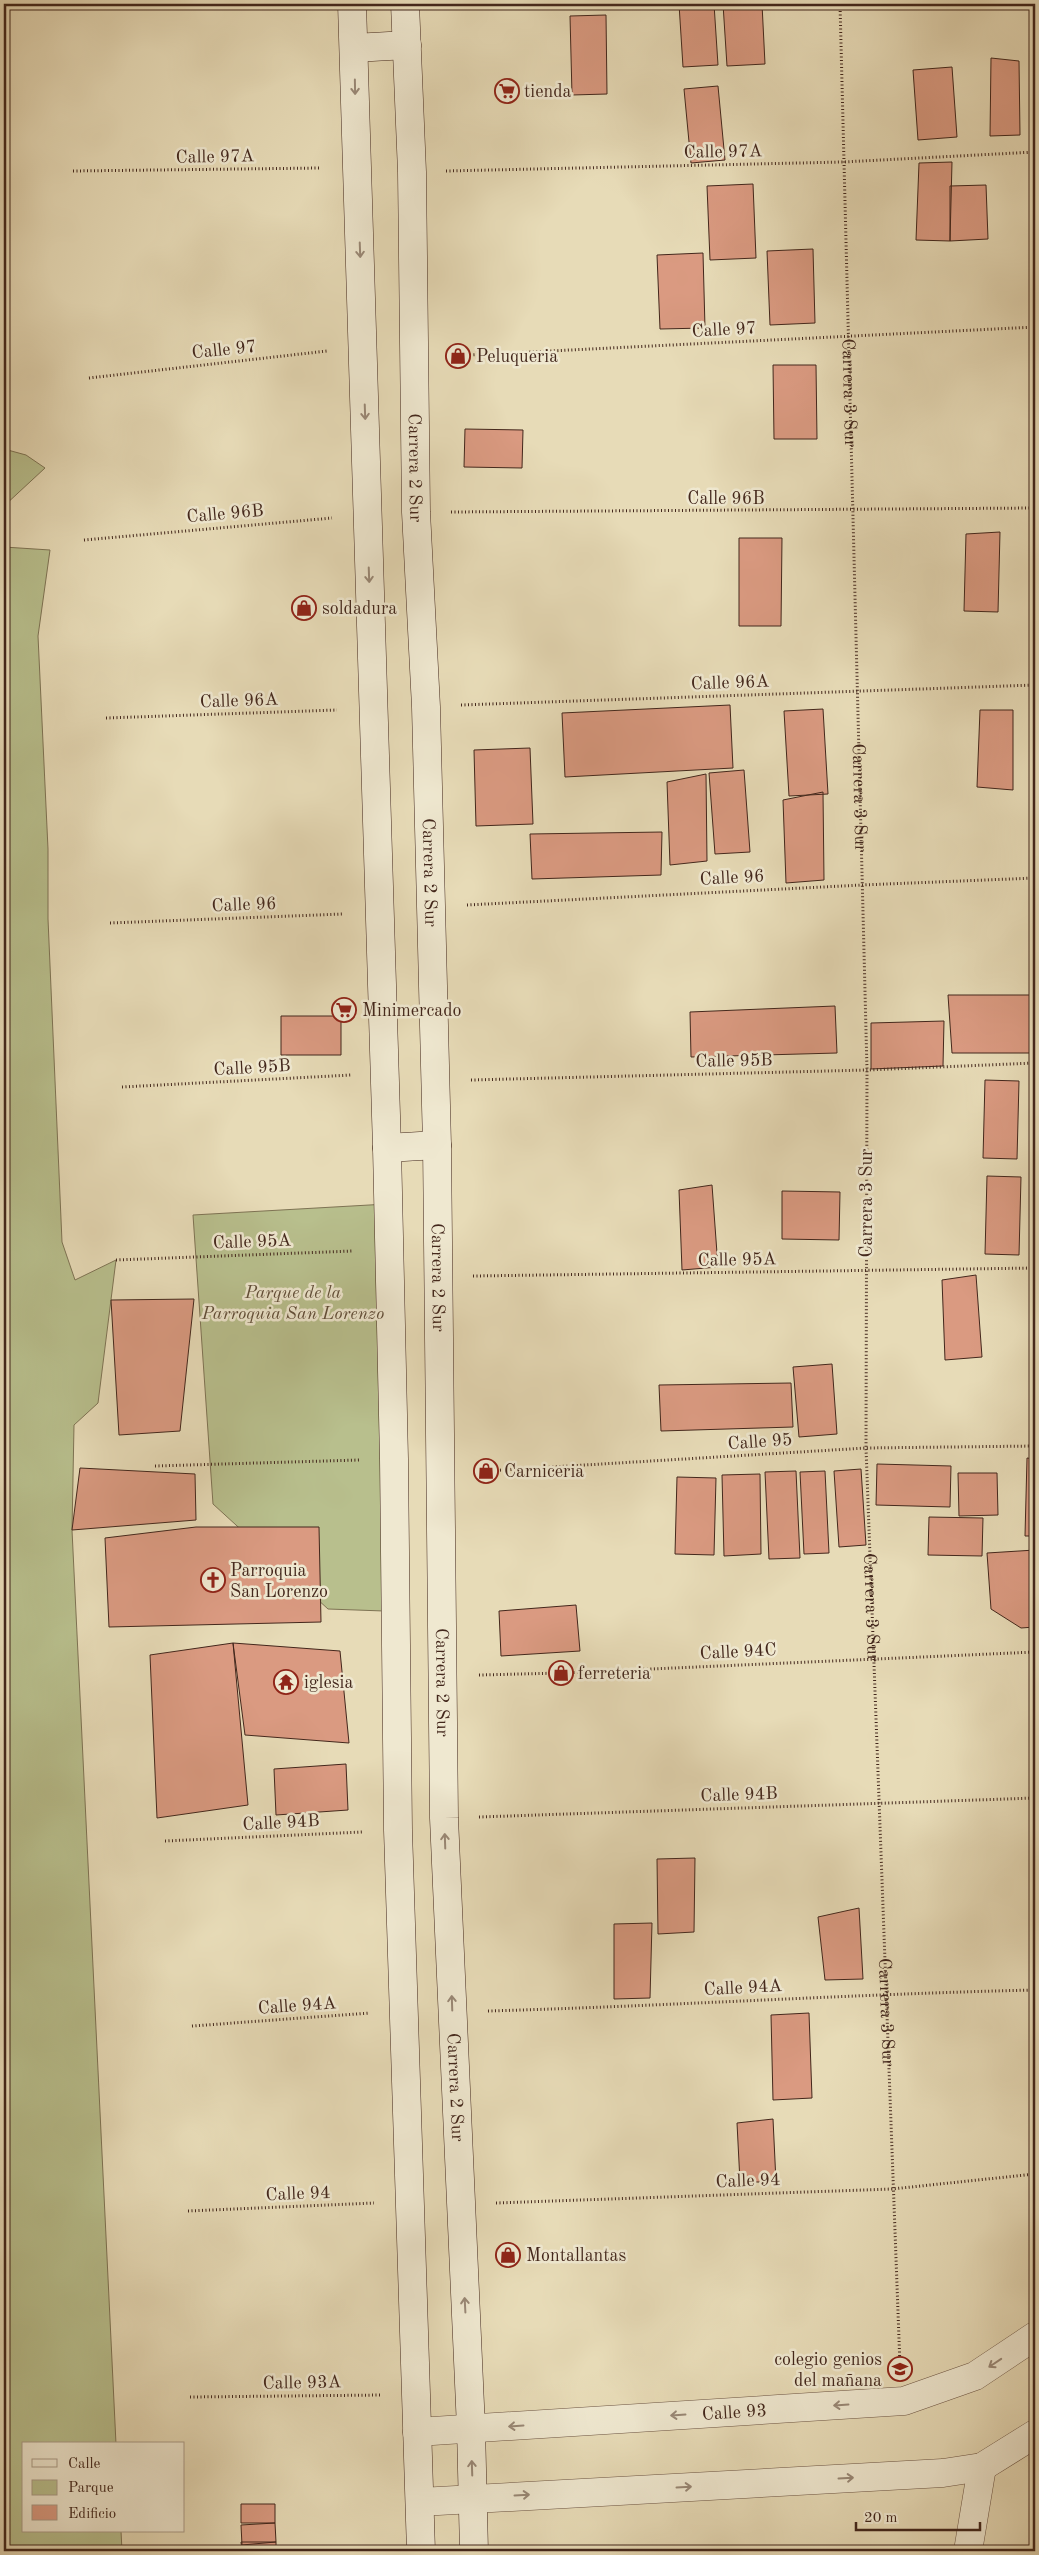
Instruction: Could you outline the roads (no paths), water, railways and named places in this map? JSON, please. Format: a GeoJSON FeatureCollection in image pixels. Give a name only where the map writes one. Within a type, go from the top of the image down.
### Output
{"type":"FeatureCollection","features":[{"type":"Feature","properties":{"kind":"street"},"geometry":{"type":"LineString","coordinates":[[352,4],[387,1148],[394,1459],[398,1830],[420,2551]]}},
{"type":"Feature","properties":{"kind":"street","name":"Carrera 2 Sur"},"geometry":{"type":"LineString","coordinates":[[405,4],[412,172],[416,512],[426,707],[437,1145],[444,1818],[471,2428],[474,2551]]}},
{"type":"Feature","properties":{"kind":"street"},"geometry":{"type":"LineString","coordinates":[[354,48],[407,45]]}},
{"type":"Feature","properties":{"kind":"street"},"geometry":{"type":"LineString","coordinates":[[387,1148],[437,1145]]}},
{"type":"Feature","properties":{"kind":"street","name":"Calle 93"},"geometry":{"type":"LineString","coordinates":[[417,2432],[904,2401],[975,2376],[1035,2336]]}},
{"type":"Feature","properties":{"kind":"street"},"geometry":{"type":"LineString","coordinates":[[420,2502],[943,2473],[982,2467],[1035,2434]]}},
{"type":"Feature","properties":{"kind":"street"},"geometry":{"type":"LineString","coordinates":[[968,2551],[982,2467]]}},
{"type":"Feature","properties":{"kind":"place","name":"tienda"},"geometry":{"type":"Point","coordinates":[507,91]}},
{"type":"Feature","properties":{"kind":"place","name":"Peluqueria"},"geometry":{"type":"Point","coordinates":[458,356]}},
{"type":"Feature","properties":{"kind":"place","name":"soldadura"},"geometry":{"type":"Point","coordinates":[304,608]}},
{"type":"Feature","properties":{"kind":"place","name":"Minimercado"},"geometry":{"type":"Point","coordinates":[344,1010]}},
{"type":"Feature","properties":{"kind":"place","name":"Carniceria"},"geometry":{"type":"Point","coordinates":[486,1471]}},
{"type":"Feature","properties":{"kind":"place","name":"Parroquia San Lorenzo"},"geometry":{"type":"Point","coordinates":[213,1580]}},
{"type":"Feature","properties":{"kind":"place","name":"ferreteria"},"geometry":{"type":"Point","coordinates":[561,1673]}},
{"type":"Feature","properties":{"kind":"place","name":"iglesia"},"geometry":{"type":"Point","coordinates":[286,1682]}},
{"type":"Feature","properties":{"kind":"place","name":"Montallantas"},"geometry":{"type":"Point","coordinates":[508,2255]}},
{"type":"Feature","properties":{"kind":"place","name":"colegio genios del mañana"},"geometry":{"type":"Point","coordinates":[900,2369]}},
{"type":"Feature","properties":{"kind":"park label","name":"Parque de la Parroquia San Lorenzo"},"geometry":{"type":"Point","coordinates":[293,1302]}}]}
